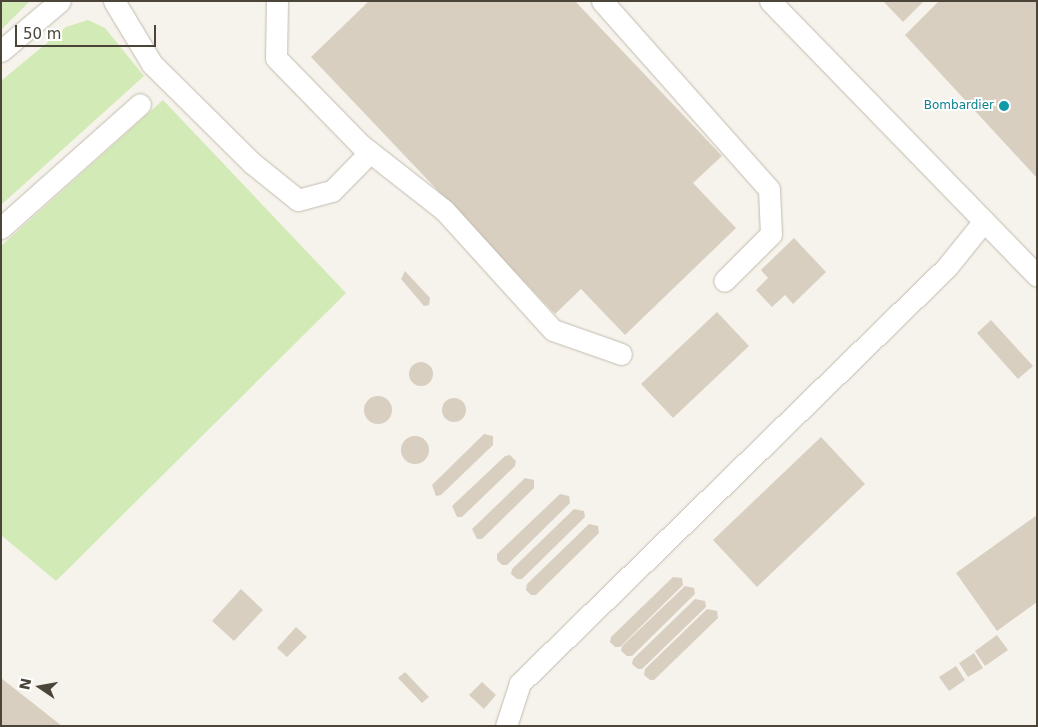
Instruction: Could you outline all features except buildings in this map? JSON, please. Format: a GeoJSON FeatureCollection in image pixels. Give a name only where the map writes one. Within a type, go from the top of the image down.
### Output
{"type":"FeatureCollection","features":[{"type":"Feature","properties":{"kind":"lane"},"geometry":{"type":"LineString","coordinates":[[1,51],[60,1]]}},
{"type":"Feature","properties":{"kind":"lane"},"geometry":{"type":"LineString","coordinates":[[114,1],[152,64],[252,163],[298,200],[332,191],[370,152]]}},
{"type":"Feature","properties":{"kind":"lane"},"geometry":{"type":"LineString","coordinates":[[277,1],[276,58],[370,152],[444,210],[553,330],[621,354]]}},
{"type":"Feature","properties":{"kind":"lane"},"geometry":{"type":"LineString","coordinates":[[602,1],[769,189],[771,234],[724,281]]}},
{"type":"Feature","properties":{"kind":"lane"},"geometry":{"type":"LineString","coordinates":[[770,1],[1037,276]]}},
{"type":"Feature","properties":{"kind":"lane"},"geometry":{"type":"LineString","coordinates":[[1,228],[140,104]]}},
{"type":"Feature","properties":{"kind":"lane"},"geometry":{"type":"LineString","coordinates":[[506,726],[520,683],[947,267],[984,221]]}},
{"type":"Feature","properties":{"kind":"green space"},"geometry":{"type":"Polygon","coordinates":[[[1,1],[30,1],[1,30],[1,1]]]}},
{"type":"Feature","properties":{"kind":"green space"},"geometry":{"type":"Polygon","coordinates":[[[88,20],[105,28],[144,76],[1,205],[1,81],[66,27],[88,20]]]}},
{"type":"Feature","properties":{"kind":"green space"},"geometry":{"type":"Polygon","coordinates":[[[163,100],[346,293],[56,581],[1,535],[1,246],[163,100]]]}},
{"type":"Feature","properties":{"kind":"place","name":"Bombardier"},"geometry":{"type":"Point","coordinates":[1004,106]}}]}
